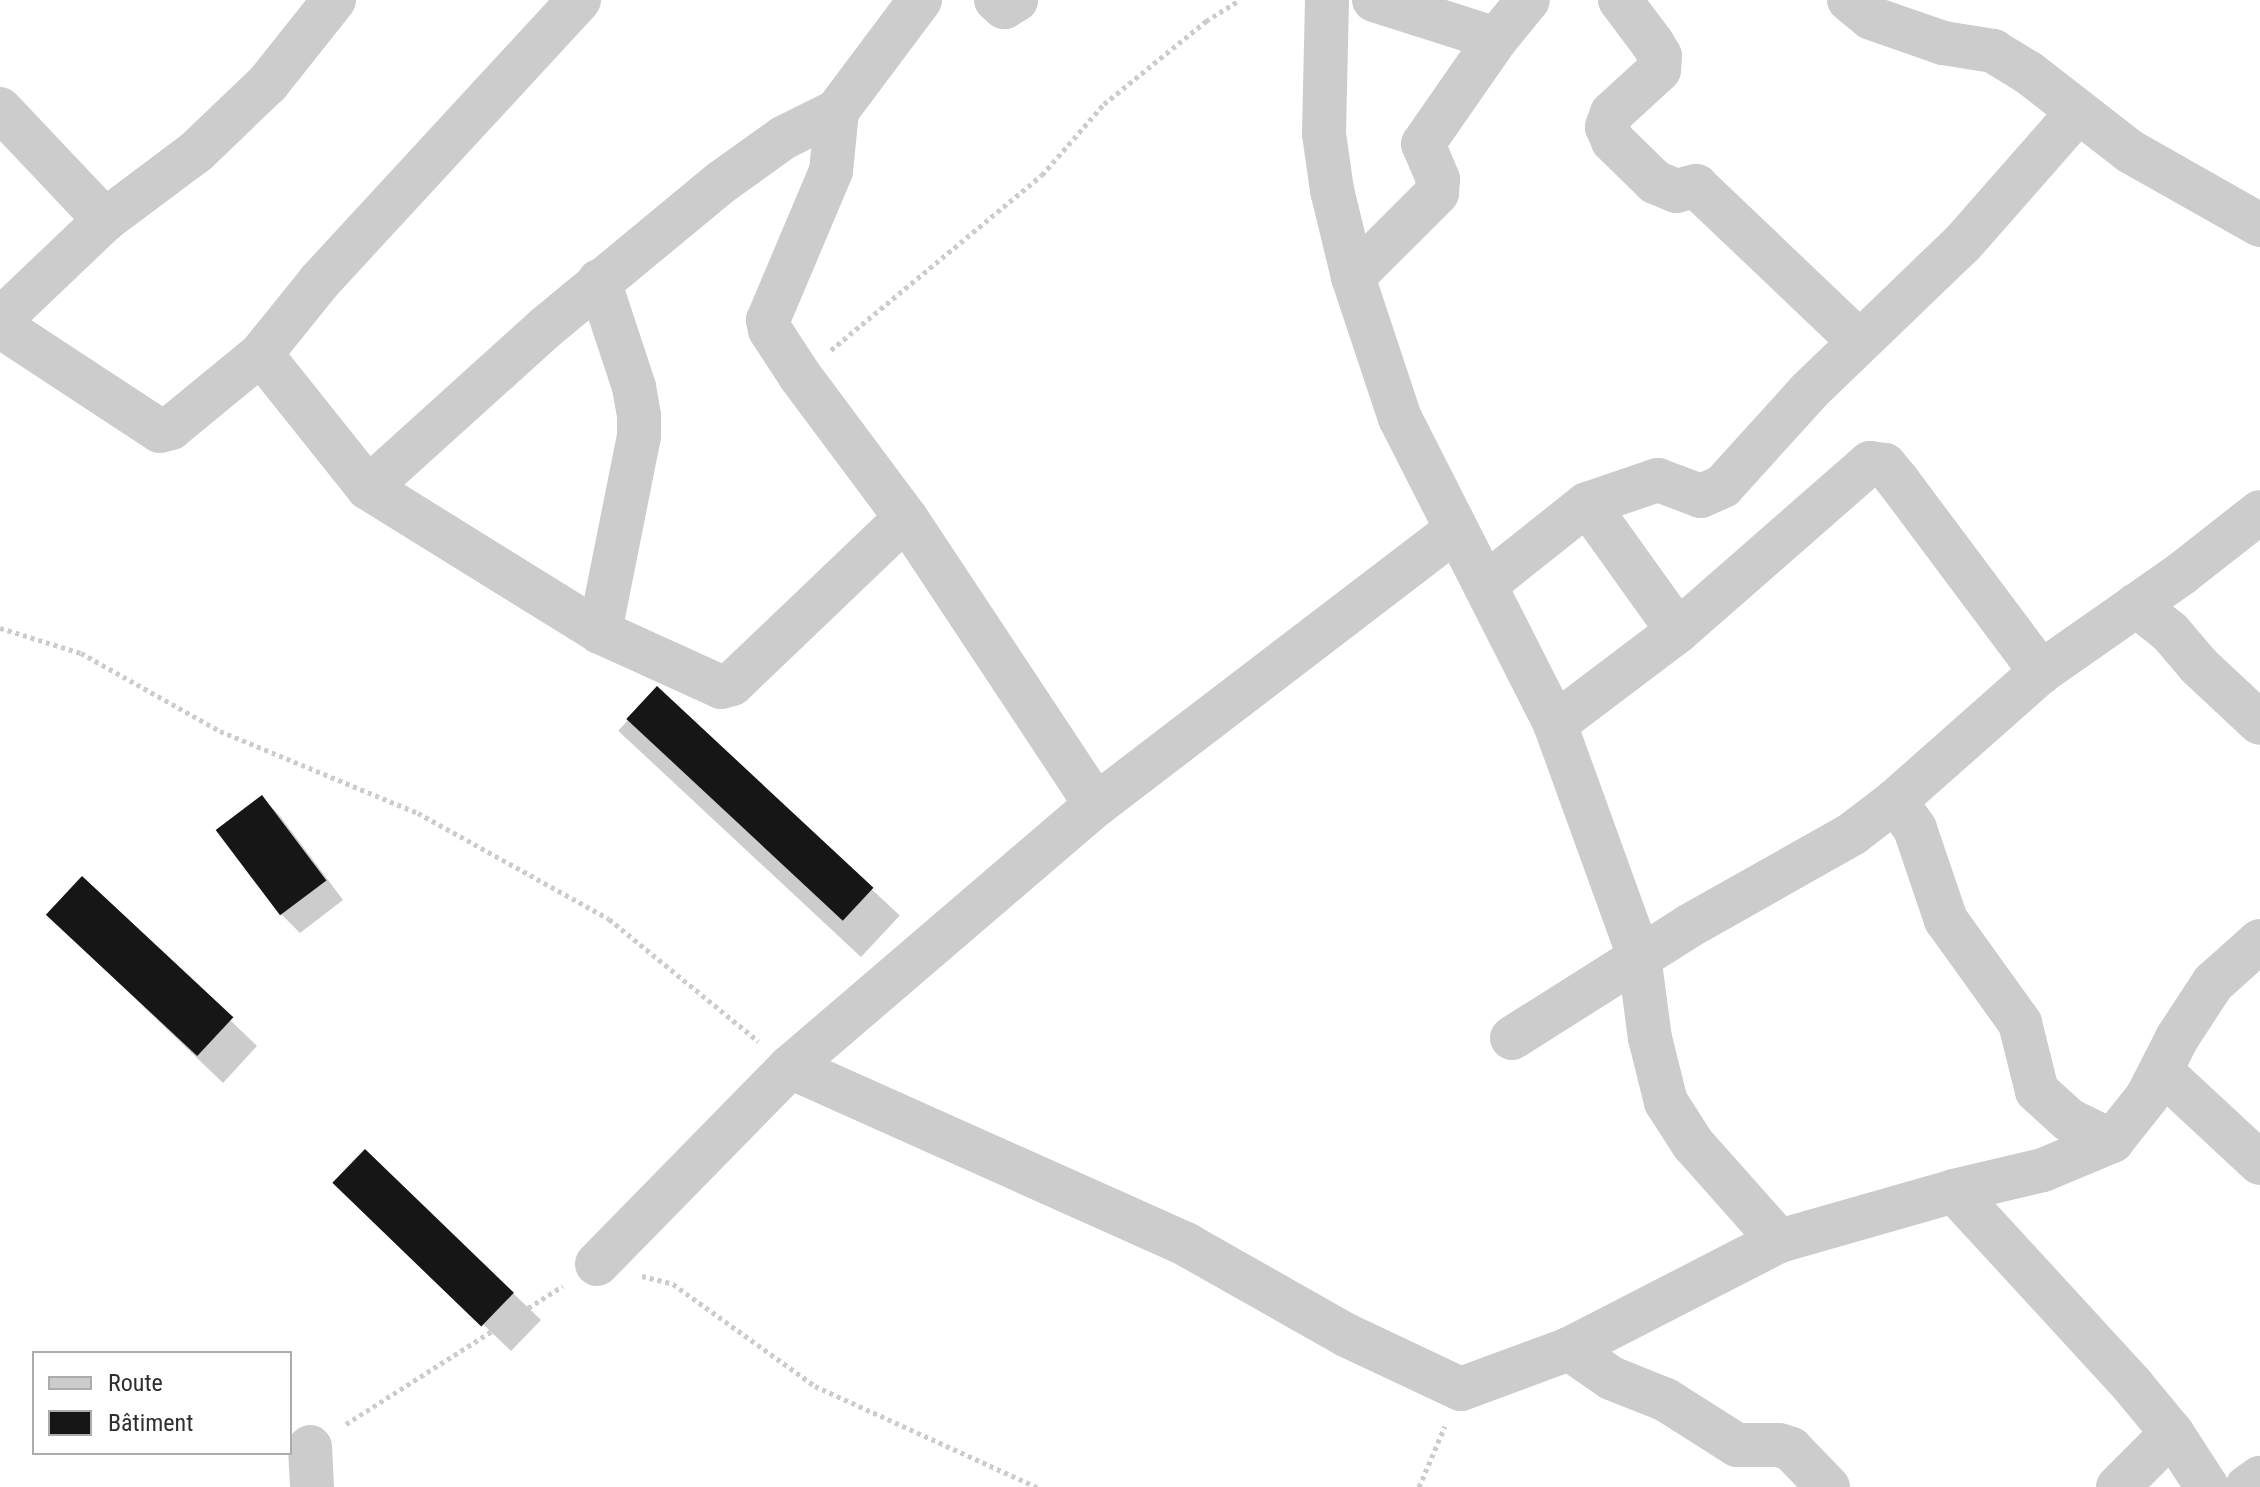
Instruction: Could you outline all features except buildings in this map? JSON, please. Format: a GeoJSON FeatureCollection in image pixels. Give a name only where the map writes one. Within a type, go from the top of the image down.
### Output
{"type":"FeatureCollection","features":[{"type":"Feature","properties":{"kind":"street"},"geometry":{"type":"LineString","coordinates":[[334,0],[268,83],[196,152],[105,220],[3,317],[0,326],[3,331],[160,431],[171,428],[261,354],[329,271],[569,3]]}},
{"type":"Feature","properties":{"kind":"street"},"geometry":{"type":"LineString","coordinates":[[368,488],[599,281],[783,138],[837,111],[920,0]]}},
{"type":"Feature","properties":{"kind":"street"},"geometry":{"type":"LineString","coordinates":[[996,0],[1004,7],[1016,0]]}},
{"type":"Feature","properties":{"kind":"street"},"geometry":{"type":"LineString","coordinates":[[1327,0],[1324,134],[1353,277],[1400,418],[1555,724],[1639,956],[1650,1038],[1666,1102],[1693,1144],[1779,1241]]}},
{"type":"Feature","properties":{"kind":"street"},"geometry":{"type":"LineString","coordinates":[[1374,0],[1496,39]]}},
{"type":"Feature","properties":{"kind":"street"},"geometry":{"type":"LineString","coordinates":[[1353,277],[1437,193],[1438,179],[1423,144],[1496,39],[1528,0]]}},
{"type":"Feature","properties":{"kind":"street"},"geometry":{"type":"LineString","coordinates":[[1620,0],[1660,56],[1659,70],[1612,113],[1607,127],[1613,141],[1655,182],[1676,191],[1696,186],[1859,341]]}},
{"type":"Feature","properties":{"kind":"street"},"geometry":{"type":"LineString","coordinates":[[1849,0],[1871,18],[1943,43],[1993,51],[2029,73],[2131,152],[2260,225]]}},
{"type":"Feature","properties":{"kind":"street"},"geometry":{"type":"LineString","coordinates":[[0,109],[105,220]]}},
{"type":"Feature","properties":{"kind":"street"},"geometry":{"type":"LineString","coordinates":[[837,111],[831,171],[768,320],[775,341],[906,518],[1096,805]]}},
{"type":"Feature","properties":{"kind":"street"},"geometry":{"type":"LineString","coordinates":[[1485,585],[1587,504],[1658,480],[1701,496],[1723,486],[1741,463],[1859,341],[1962,244],[2077,113]]}},
{"type":"Feature","properties":{"kind":"street"},"geometry":{"type":"LineString","coordinates":[[2220,201],[2260,181]]}},
{"type":"Feature","properties":{"kind":"street"},"geometry":{"type":"LineString","coordinates":[[599,281],[634,387],[639,416],[639,436],[600,632]]}},
{"type":"Feature","properties":{"kind":"street"},"geometry":{"type":"LineString","coordinates":[[261,354],[368,488],[600,632],[721,687],[732,684],[906,518]]}},
{"type":"Feature","properties":{"kind":"street"},"geometry":{"type":"LineString","coordinates":[[1555,724],[1678,631],[1870,463],[1885,465],[2041,672]]}},
{"type":"Feature","properties":{"kind":"street"},"geometry":{"type":"LineString","coordinates":[[1587,504],[1678,631]]}},
{"type":"Feature","properties":{"kind":"street"},"geometry":{"type":"LineString","coordinates":[[1512,1038],[1639,956],[1852,834],[1895,801],[2041,672],[2260,512]]}},
{"type":"Feature","properties":{"kind":"street"},"geometry":{"type":"LineString","coordinates":[[597,1264],[790,1067],[1096,805],[1456,530]]}},
{"type":"Feature","properties":{"kind":"street"},"geometry":{"type":"LineString","coordinates":[[2136,605],[2170,632],[2199,666],[2260,723]]}},
{"type":"Feature","properties":{"kind":"street"},"geometry":{"type":"LineString","coordinates":[[1895,801],[1915,829],[1946,920],[2020,1023],[2037,1091],[2069,1120],[2112,1141]]}},
{"type":"Feature","properties":{"kind":"street"},"geometry":{"type":"LineString","coordinates":[[790,1067],[1187,1245],[1346,1335],[1461,1389],[1569,1349],[1779,1241],[1954,1191],[2043,1170],[2112,1141],[2147,1097],[2213,983],[2260,941]]}},
{"type":"Feature","properties":{"kind":"street"},"geometry":{"type":"LineString","coordinates":[[2161,1071],[2260,1163]]}},
{"type":"Feature","properties":{"kind":"street"},"geometry":{"type":"LineString","coordinates":[[1954,1191],[2035,1277],[2172,1433],[2207,1487]]}},
{"type":"Feature","properties":{"kind":"street"},"geometry":{"type":"LineString","coordinates":[[1569,1349],[1611,1378],[1666,1400],[1737,1445],[1779,1445],[1791,1449],[1828,1487]]}},
{"type":"Feature","properties":{"kind":"street"},"geometry":{"type":"LineString","coordinates":[[2118,1487],[2172,1433]]}},
{"type":"Feature","properties":{"kind":"street"},"geometry":{"type":"LineString","coordinates":[[2247,1487],[2260,1478]]}},
{"type":"Feature","properties":{"kind":"path"},"geometry":{"type":"LineString","coordinates":[[800,376],[1042,175],[1104,104],[1206,21],[1239,0]]}},
{"type":"Feature","properties":{"kind":"path"},"geometry":{"type":"LineString","coordinates":[[0,628],[81,653],[220,731],[418,813],[609,919],[790,1067]]}},
{"type":"Feature","properties":{"kind":"path"},"geometry":{"type":"LineString","coordinates":[[311,1467],[597,1264],[673,1284],[815,1386],[1037,1487]]}},
{"type":"Feature","properties":{"kind":"path"},"geometry":{"type":"LineString","coordinates":[[1419,1487],[1461,1389]]}}]}
